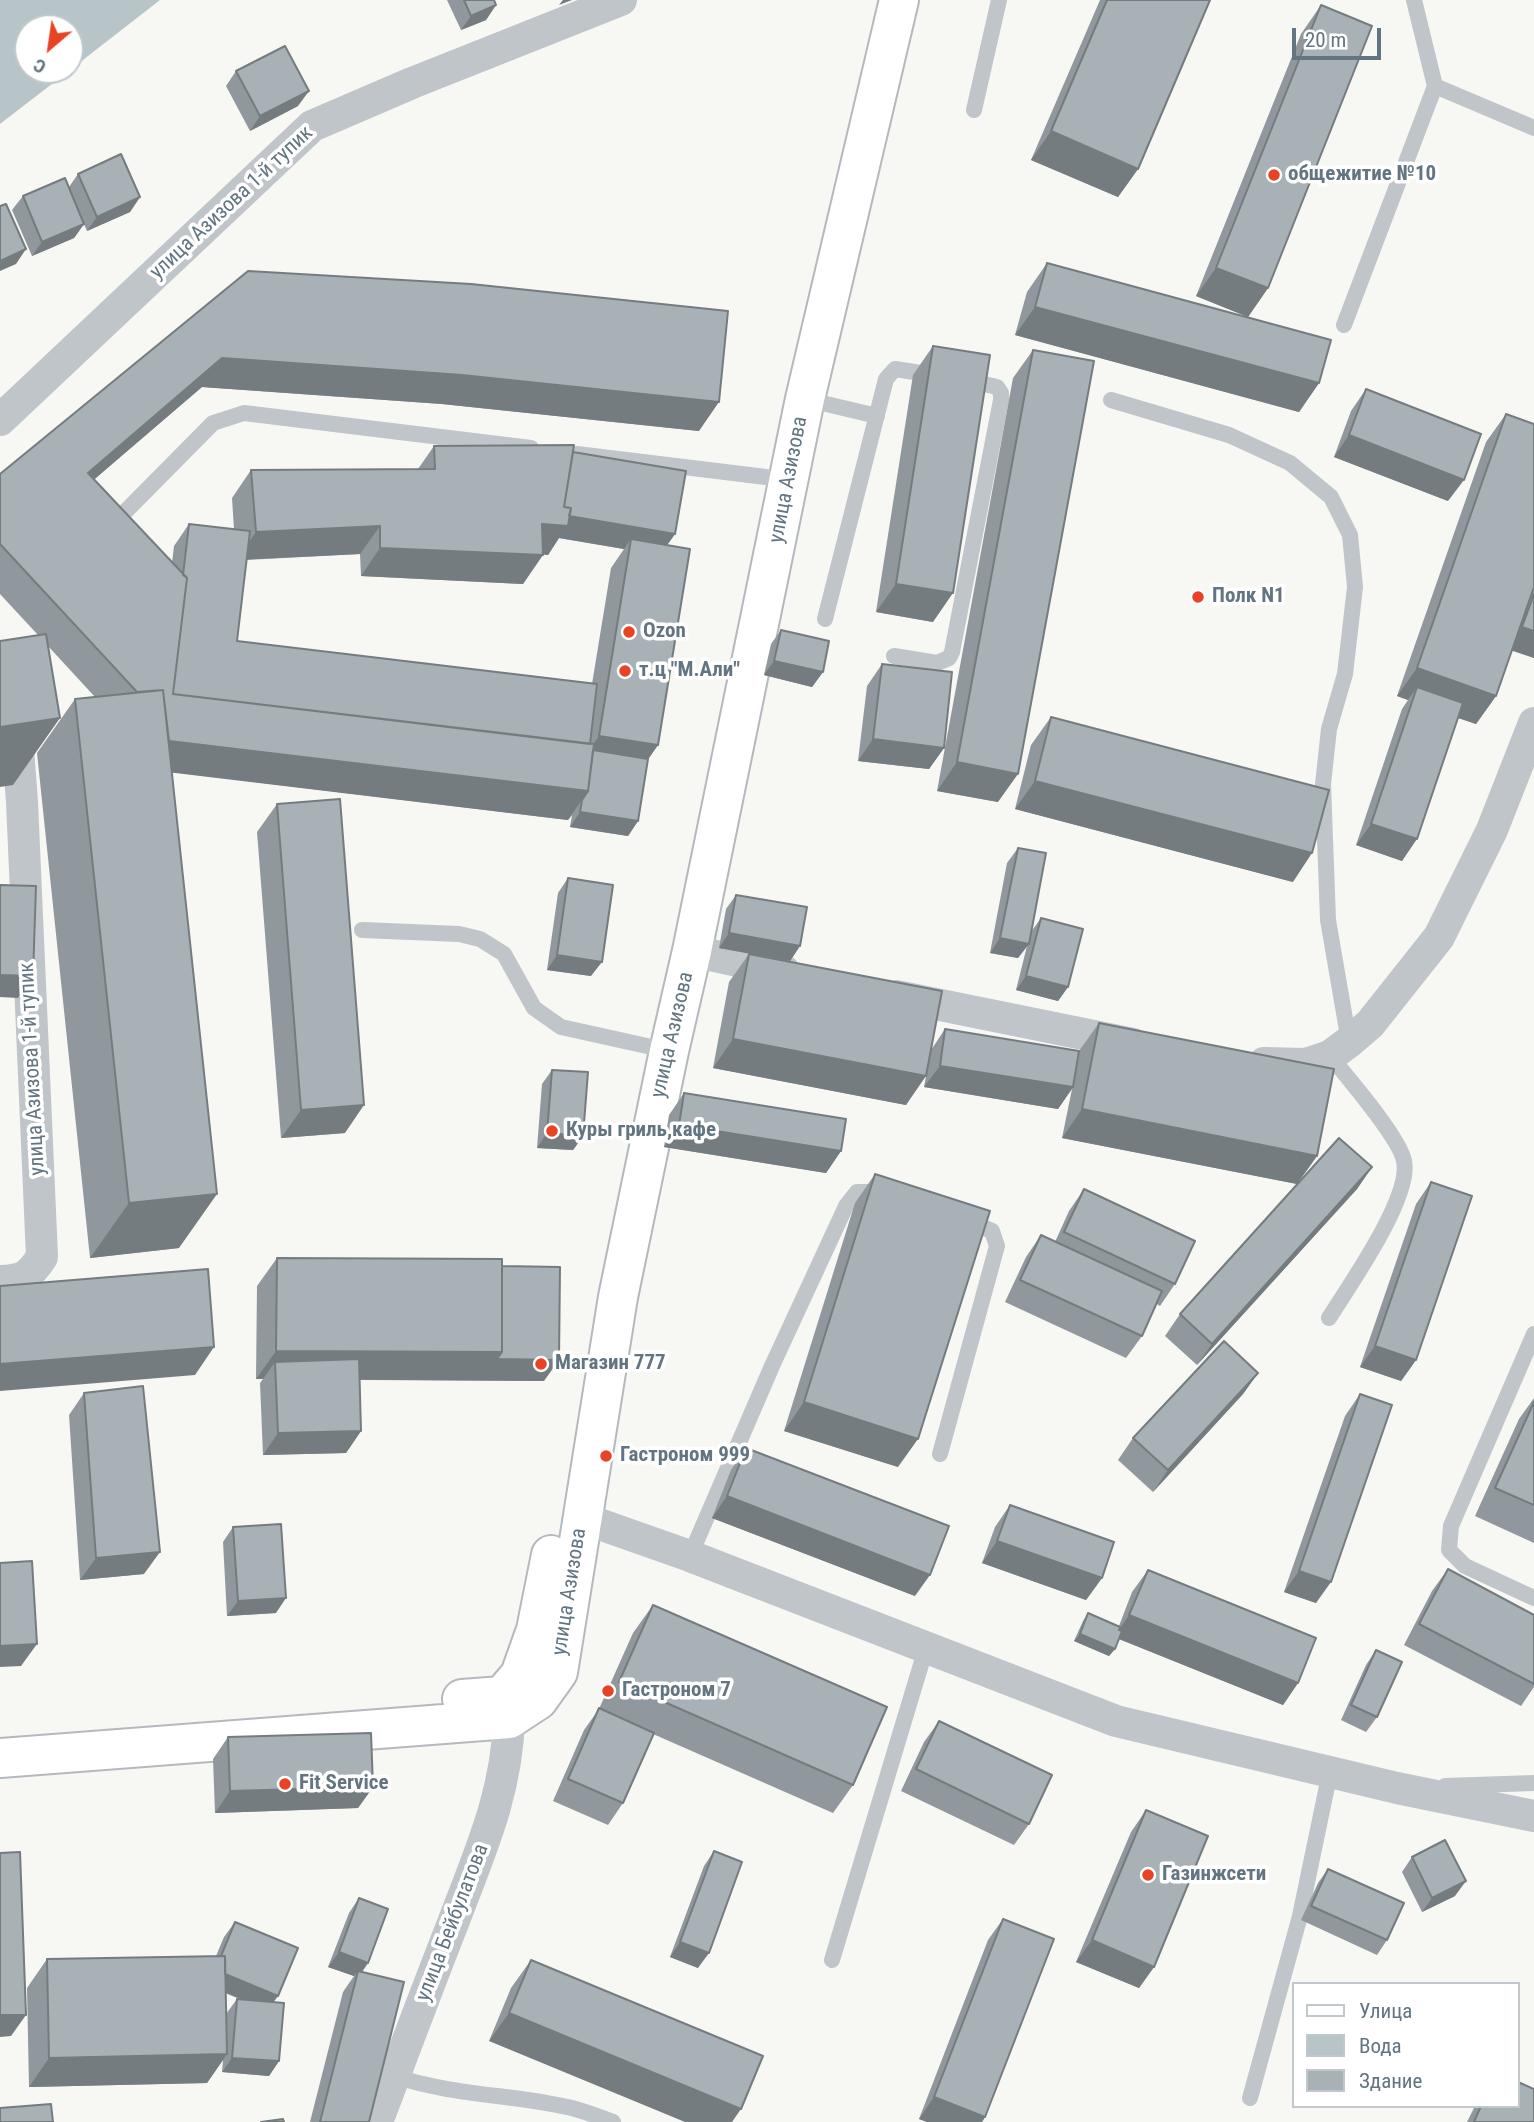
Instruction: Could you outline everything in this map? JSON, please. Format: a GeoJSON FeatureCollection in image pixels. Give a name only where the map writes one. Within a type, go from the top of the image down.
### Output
{"type":"FeatureCollection","features":[{"type":"Feature","properties":{"kind":"main road","name":"улица Азизова"},"geometry":{"type":"LineString","coordinates":[[0,1738],[502,1696],[520,1675],[536,1630],[594,1309],[766,477],[875,0]]}},
{"type":"Feature","properties":{"kind":"main road","name":"улица Азизова"},"geometry":{"type":"LineString","coordinates":[[0,1758],[509,1719],[538,1700],[558,1672],[618,1297],[668,1051],[692,951],[805,399],[899,0]]}},
{"type":"Feature","properties":{"kind":"street","name":"улица Азизова 1-й тупик"},"geometry":{"type":"LineString","coordinates":[[0,420],[312,126],[621,0]]}},
{"type":"Feature","properties":{"kind":"street","name":"улица Азизова 1-й тупик"},"geometry":{"type":"LineString","coordinates":[[0,665],[13,682],[12,899],[42,1257],[22,1280],[0,1281]]}},
{"type":"Feature","properties":{"kind":"street"},"geometry":{"type":"LineString","coordinates":[[1239,1063],[1306,1064],[1340,1049],[1370,1024],[1439,937],[1492,830],[1534,723]]}},
{"type":"Feature","properties":{"kind":"street"},"geometry":{"type":"LineString","coordinates":[[692,951],[811,977]]}},
{"type":"Feature","properties":{"kind":"street"},"geometry":{"type":"LineString","coordinates":[[864,989],[1158,1049]]}},
{"type":"Feature","properties":{"kind":"street"},"geometry":{"type":"LineString","coordinates":[[582,1518],[690,1556],[1116,1721],[1397,1788],[1534,1816]]}},
{"type":"Feature","properties":{"kind":"street","name":"улица Бейбулатова"},"geometry":{"type":"LineString","coordinates":[[377,2122],[502,1786],[508,1751],[509,1719]]}},
{"type":"Feature","properties":{"kind":"lane"},"geometry":{"type":"LineString","coordinates":[[974,110],[999,0]]}},
{"type":"Feature","properties":{"kind":"lane"},"geometry":{"type":"LineString","coordinates":[[1343,325],[1434,86],[1414,0]]}},
{"type":"Feature","properties":{"kind":"lane"},"geometry":{"type":"LineString","coordinates":[[1434,86],[1534,128]]}},
{"type":"Feature","properties":{"kind":"lane"},"geometry":{"type":"LineString","coordinates":[[825,619],[886,379],[895,369],[990,384],[1001,393],[952,652],[943,662],[937,663],[894,656]]}},
{"type":"Feature","properties":{"kind":"lane"},"geometry":{"type":"LineString","coordinates":[[805,399],[877,416]]}},
{"type":"Feature","properties":{"kind":"lane"},"geometry":{"type":"LineString","coordinates":[[1111,400],[1229,435],[1290,463],[1331,497],[1350,535],[1355,587],[1345,674],[1329,729],[1323,783],[1328,920],[1340,1049],[1404,1161],[1401,1190],[1382,1231],[1329,1318]]}},
{"type":"Feature","properties":{"kind":"lane"},"geometry":{"type":"LineString","coordinates":[[119,518],[214,423],[244,413],[766,477]]}},
{"type":"Feature","properties":{"kind":"lane"},"geometry":{"type":"LineString","coordinates":[[362,930],[460,934],[480,939],[505,954],[534,1008],[561,1027],[647,1046]]}},
{"type":"Feature","properties":{"kind":"lane"},"geometry":{"type":"LineString","coordinates":[[690,1556],[772,1366],[846,1206],[857,1192],[872,1192],[898,1200]]}},
{"type":"Feature","properties":{"kind":"lane"},"geometry":{"type":"LineString","coordinates":[[940,1454],[997,1245],[992,1231],[977,1223],[950,1215]]}},
{"type":"Feature","properties":{"kind":"lane"},"geometry":{"type":"LineString","coordinates":[[1534,1334],[1451,1526],[1449,1550],[1465,1566],[1534,1598]]}},
{"type":"Feature","properties":{"kind":"lane"},"geometry":{"type":"LineString","coordinates":[[832,1960],[926,1648]]}},
{"type":"Feature","properties":{"kind":"lane"},"geometry":{"type":"LineString","coordinates":[[1250,2098],[1300,1916],[1331,1772]]}},
{"type":"Feature","properties":{"kind":"lane"},"geometry":{"type":"LineString","coordinates":[[1397,1788],[1534,1783]]}},
{"type":"Feature","properties":{"kind":"lane"},"geometry":{"type":"LineString","coordinates":[[394,2076],[464,2094],[573,2108],[613,2122]]}},
{"type":"Feature","properties":{"kind":"water"},"geometry":{"type":"Polygon","coordinates":[[[0,0],[160,0],[84,59],[84,14],[14,14],[14,84],[52,84],[0,124],[0,0]]]}},
{"type":"Feature","properties":{"kind":"building"},"geometry":{"type":"Polygon","coordinates":[[[464,0],[494,0],[496,5],[471,16],[464,0]]]}},
{"type":"Feature","properties":{"kind":"building"},"geometry":{"type":"Polygon","coordinates":[[[1107,0],[1210,0],[1138,169],[1051,131],[1107,0]]]}},
{"type":"Feature","properties":{"kind":"building","name":"общежитие №10"},"geometry":{"type":"Polygon","coordinates":[[[1321,5],[1372,26],[1268,288],[1216,268],[1321,5]]]}},
{"type":"Feature","properties":{"kind":"building"},"geometry":{"type":"Polygon","coordinates":[[[285,46],[309,91],[260,116],[236,71],[285,46]]]}},
{"type":"Feature","properties":{"kind":"building"},"geometry":{"type":"Polygon","coordinates":[[[121,154],[140,197],[97,217],[78,174],[121,154]]]}},
{"type":"Feature","properties":{"kind":"building"},"geometry":{"type":"Polygon","coordinates":[[[65,178],[84,224],[42,242],[23,196],[65,178]]]}},
{"type":"Feature","properties":{"kind":"building"},"geometry":{"type":"Polygon","coordinates":[[[6,204],[26,249],[0,261],[0,206],[6,204]]]}},
{"type":"Feature","properties":{"kind":"building"},"geometry":{"type":"Polygon","coordinates":[[[1047,263],[1331,340],[1319,383],[1035,307],[1047,263]]]}},
{"type":"Feature","properties":{"kind":"building"},"geometry":{"type":"Polygon","coordinates":[[[248,271],[471,284],[728,311],[719,402],[462,375],[222,358],[88,473],[187,578],[173,694],[594,744],[588,791],[169,741],[163,690],[137,692],[0,544],[0,474],[248,271]]]}},
{"type":"Feature","properties":{"kind":"building"},"geometry":{"type":"Polygon","coordinates":[[[933,346],[990,355],[953,593],[896,584],[933,346]]]}},
{"type":"Feature","properties":{"kind":"building"},"geometry":{"type":"Polygon","coordinates":[[[1033,350],[1094,361],[1018,774],[957,762],[1033,350]]]}},
{"type":"Feature","properties":{"kind":"building"},"geometry":{"type":"Polygon","coordinates":[[[1366,389],[1481,434],[1464,480],[1349,435],[1366,389]]]}},
{"type":"Feature","properties":{"kind":"building"},"geometry":{"type":"Polygon","coordinates":[[[1506,414],[1534,424],[1534,587],[1496,696],[1417,668],[1506,414]]]}},
{"type":"Feature","properties":{"kind":"building"},"geometry":{"type":"Polygon","coordinates":[[[574,445],[564,507],[571,508],[568,526],[542,524],[543,555],[380,548],[380,526],[256,532],[251,470],[435,469],[434,446],[574,445]]]}},
{"type":"Feature","properties":{"kind":"building"},"geometry":{"type":"Polygon","coordinates":[[[573,452],[686,471],[675,534],[569,516],[571,508],[564,507],[573,452]]]}},
{"type":"Feature","properties":{"kind":"building"},"geometry":{"type":"Polygon","coordinates":[[[189,524],[250,531],[237,641],[597,684],[590,744],[173,694],[187,578],[183,575],[189,524]]]}},
{"type":"Feature","properties":{"kind":"building","name":"т.ц \"М.Али\""},"geometry":{"type":"Polygon","coordinates":[[[631,539],[690,549],[658,745],[599,736],[631,539]]]}},
{"type":"Feature","properties":{"kind":"building"},"geometry":{"type":"Polygon","coordinates":[[[1534,594],[1534,631],[1522,627],[1534,594]]]}},
{"type":"Feature","properties":{"kind":"building"},"geometry":{"type":"Polygon","coordinates":[[[781,630],[829,641],[823,672],[774,661],[781,630]]]}},
{"type":"Feature","properties":{"kind":"building"},"geometry":{"type":"Polygon","coordinates":[[[46,634],[60,718],[0,727],[0,641],[46,634]]]}},
{"type":"Feature","properties":{"kind":"building"},"geometry":{"type":"Polygon","coordinates":[[[882,664],[952,672],[944,748],[873,739],[882,664]]]}},
{"type":"Feature","properties":{"kind":"building"},"geometry":{"type":"Polygon","coordinates":[[[1417,687],[1463,703],[1417,839],[1371,824],[1417,687]]]}},
{"type":"Feature","properties":{"kind":"building"},"geometry":{"type":"Polygon","coordinates":[[[163,690],[217,1194],[129,1203],[75,699],[163,690]]]}},
{"type":"Feature","properties":{"kind":"building"},"geometry":{"type":"Polygon","coordinates":[[[1051,717],[1329,790],[1312,853],[1035,781],[1051,717]]]}},
{"type":"Feature","properties":{"kind":"building"},"geometry":{"type":"Polygon","coordinates":[[[593,750],[648,759],[638,821],[580,812],[582,800],[588,791],[593,750]]]}},
{"type":"Feature","properties":{"kind":"building"},"geometry":{"type":"Polygon","coordinates":[[[340,799],[364,1105],[301,1110],[277,804],[340,799]]]}},
{"type":"Feature","properties":{"kind":"building"},"geometry":{"type":"Polygon","coordinates":[[[1018,848],[1046,853],[1029,944],[1000,938],[1018,848]]]}},
{"type":"Feature","properties":{"kind":"building"},"geometry":{"type":"Polygon","coordinates":[[[568,878],[613,885],[602,962],[557,955],[568,878]]]}},
{"type":"Feature","properties":{"kind":"building"},"geometry":{"type":"Polygon","coordinates":[[[0,885],[36,886],[33,976],[0,975],[0,885]]]}},
{"type":"Feature","properties":{"kind":"building"},"geometry":{"type":"Polygon","coordinates":[[[736,895],[807,907],[800,946],[729,933],[736,895]]]}},
{"type":"Feature","properties":{"kind":"building"},"geometry":{"type":"Polygon","coordinates":[[[1041,918],[1083,929],[1068,987],[1026,976],[1041,918]]]}},
{"type":"Feature","properties":{"kind":"building"},"geometry":{"type":"Polygon","coordinates":[[[749,954],[942,991],[926,1076],[733,1039],[749,954]]]}},
{"type":"Feature","properties":{"kind":"building"},"geometry":{"type":"Polygon","coordinates":[[[1099,1023],[1334,1069],[1317,1156],[1082,1109],[1099,1023]]]}},
{"type":"Feature","properties":{"kind":"building"},"geometry":{"type":"Polygon","coordinates":[[[945,1029],[1079,1051],[1073,1087],[940,1066],[945,1029]]]}},
{"type":"Feature","properties":{"kind":"building"},"geometry":{"type":"Polygon","coordinates":[[[552,1070],[588,1072],[583,1136],[547,1133],[552,1070]]]}},
{"type":"Feature","properties":{"kind":"building"},"geometry":{"type":"Polygon","coordinates":[[[684,1093],[846,1119],[841,1151],[679,1125],[684,1093]]]}},
{"type":"Feature","properties":{"kind":"building"},"geometry":{"type":"Polygon","coordinates":[[[1339,1138],[1372,1167],[1212,1344],[1180,1314],[1339,1138]]]}},
{"type":"Feature","properties":{"kind":"building"},"geometry":{"type":"Polygon","coordinates":[[[875,1174],[990,1211],[918,1439],[804,1402],[875,1174]]]}},
{"type":"Feature","properties":{"kind":"building"},"geometry":{"type":"Polygon","coordinates":[[[1431,1182],[1472,1196],[1416,1360],[1375,1346],[1431,1182]]]}},
{"type":"Feature","properties":{"kind":"building"},"geometry":{"type":"Polygon","coordinates":[[[1084,1189],[1195,1241],[1175,1284],[1064,1232],[1084,1189]]]}},
{"type":"Feature","properties":{"kind":"building"},"geometry":{"type":"Polygon","coordinates":[[[1041,1235],[1162,1291],[1142,1336],[1020,1280],[1041,1235]]]}},
{"type":"Feature","properties":{"kind":"building"},"geometry":{"type":"Polygon","coordinates":[[[277,1258],[502,1259],[502,1352],[276,1351],[277,1258]]]}},
{"type":"Feature","properties":{"kind":"building"},"geometry":{"type":"Polygon","coordinates":[[[502,1266],[560,1267],[559,1360],[497,1359],[502,1352],[502,1266]]]}},
{"type":"Feature","properties":{"kind":"building"},"geometry":{"type":"Polygon","coordinates":[[[208,1269],[214,1347],[0,1364],[0,1286],[208,1269]]]}},
{"type":"Feature","properties":{"kind":"building"},"geometry":{"type":"Polygon","coordinates":[[[1224,1341],[1258,1373],[1168,1470],[1133,1438],[1224,1341]]]}},
{"type":"Feature","properties":{"kind":"building"},"geometry":{"type":"Polygon","coordinates":[[[359,1359],[361,1431],[278,1433],[275,1362],[359,1359]]]}},
{"type":"Feature","properties":{"kind":"building"},"geometry":{"type":"Polygon","coordinates":[[[143,1386],[160,1552],[96,1558],[84,1393],[143,1386]]]}},
{"type":"Feature","properties":{"kind":"building"},"geometry":{"type":"Polygon","coordinates":[[[1360,1394],[1392,1405],[1331,1582],[1299,1571],[1360,1394]]]}},
{"type":"Feature","properties":{"kind":"building"},"geometry":{"type":"Polygon","coordinates":[[[1534,1402],[1534,1505],[1495,1488],[1534,1402]]]}},
{"type":"Feature","properties":{"kind":"building"},"geometry":{"type":"Polygon","coordinates":[[[746,1448],[949,1526],[930,1575],[727,1496],[746,1448]]]}},
{"type":"Feature","properties":{"kind":"building"},"geometry":{"type":"Polygon","coordinates":[[[1010,1505],[1114,1542],[1102,1578],[997,1541],[1010,1505]]]}},
{"type":"Feature","properties":{"kind":"building"},"geometry":{"type":"Polygon","coordinates":[[[281,1524],[286,1598],[238,1601],[233,1527],[281,1524]]]}},
{"type":"Feature","properties":{"kind":"building"},"geometry":{"type":"Polygon","coordinates":[[[32,1561],[37,1644],[0,1646],[0,1563],[32,1561]]]}},
{"type":"Feature","properties":{"kind":"building"},"geometry":{"type":"Polygon","coordinates":[[[1448,1569],[1534,1615],[1534,1684],[1419,1624],[1448,1569]]]}},
{"type":"Feature","properties":{"kind":"building"},"geometry":{"type":"Polygon","coordinates":[[[1148,1570],[1316,1638],[1298,1683],[1129,1615],[1148,1570]]]}},
{"type":"Feature","properties":{"kind":"building"},"geometry":{"type":"Polygon","coordinates":[[[653,1605],[887,1707],[853,1785],[619,1682],[653,1605]]]}},
{"type":"Feature","properties":{"kind":"building"},"geometry":{"type":"Polygon","coordinates":[[[1088,1613],[1120,1627],[1119,1630],[1122,1631],[1115,1649],[1080,1634],[1088,1613]]]}},
{"type":"Feature","properties":{"kind":"building"},"geometry":{"type":"Polygon","coordinates":[[[1376,1650],[1402,1662],[1377,1717],[1351,1705],[1376,1650]]]}},
{"type":"Feature","properties":{"kind":"building"},"geometry":{"type":"Polygon","coordinates":[[[599,1708],[654,1733],[623,1803],[568,1779],[599,1708]]]}},
{"type":"Feature","properties":{"kind":"building"},"geometry":{"type":"Polygon","coordinates":[[[939,1721],[1052,1775],[1029,1824],[916,1769],[939,1721]]]}},
{"type":"Feature","properties":{"kind":"building"},"geometry":{"type":"Polygon","coordinates":[[[371,1733],[373,1787],[230,1791],[228,1737],[371,1733]]]}},
{"type":"Feature","properties":{"kind":"building"},"geometry":{"type":"Polygon","coordinates":[[[1146,1810],[1208,1836],[1154,1967],[1092,1940],[1146,1810]]]}},
{"type":"Feature","properties":{"kind":"building"},"geometry":{"type":"Polygon","coordinates":[[[1445,1840],[1466,1881],[1432,1898],[1412,1857],[1445,1840]]]}},
{"type":"Feature","properties":{"kind":"building"},"geometry":{"type":"Polygon","coordinates":[[[714,1851],[742,1862],[709,1953],[680,1942],[714,1851]]]}},
{"type":"Feature","properties":{"kind":"building"},"geometry":{"type":"Polygon","coordinates":[[[20,1852],[26,2015],[0,2015],[0,1853],[20,1852]]]}},
{"type":"Feature","properties":{"kind":"building"},"geometry":{"type":"Polygon","coordinates":[[[1328,1869],[1404,1903],[1387,1940],[1311,1906],[1328,1869]]]}},
{"type":"Feature","properties":{"kind":"building"},"geometry":{"type":"Polygon","coordinates":[[[359,1898],[388,1909],[368,1963],[339,1952],[359,1898]]]}},
{"type":"Feature","properties":{"kind":"building"},"geometry":{"type":"Polygon","coordinates":[[[1003,1919],[1054,1939],[985,2117],[934,2097],[1003,1919]]]}},
{"type":"Feature","properties":{"kind":"building"},"geometry":{"type":"Polygon","coordinates":[[[235,1922],[298,1948],[278,1996],[225,1974],[225,1956],[221,1956],[235,1922]]]}},
{"type":"Feature","properties":{"kind":"building"},"geometry":{"type":"Polygon","coordinates":[[[225,1956],[227,2054],[49,2058],[47,1959],[225,1956]]]}},
{"type":"Feature","properties":{"kind":"building"},"geometry":{"type":"Polygon","coordinates":[[[531,1960],[763,2056],[741,2109],[509,2013],[531,1960]]]}},
{"type":"Feature","properties":{"kind":"building"},"geometry":{"type":"Polygon","coordinates":[[[358,1971],[404,1982],[369,2122],[320,2122],[358,1971]]]}},
{"type":"Feature","properties":{"kind":"building"},"geometry":{"type":"Polygon","coordinates":[[[237,1999],[284,2003],[279,2061],[232,2058],[237,1999]]]}},
{"type":"Feature","properties":{"kind":"building"},"geometry":{"type":"Polygon","coordinates":[[[1520,2083],[1534,2089],[1534,2122],[1474,2122],[1480,2108],[1520,2108],[1520,2083]]]}},
{"type":"Feature","properties":{"kind":"building"},"geometry":{"type":"Polygon","coordinates":[[[51,2104],[53,2122],[0,2122],[0,2108],[51,2104]]]}},
{"type":"Feature","properties":{"kind":"building"},"geometry":{"type":"Polygon","coordinates":[[[283,2119],[284,2122],[261,2122],[283,2119]]]}},
{"type":"Feature","properties":{"kind":"place","name":"общежитие №10"},"geometry":{"type":"Point","coordinates":[1274,175]}},
{"type":"Feature","properties":{"kind":"place","name":"Полк N1"},"geometry":{"type":"Point","coordinates":[1198,597]}},
{"type":"Feature","properties":{"kind":"place","name":"Ozon"},"geometry":{"type":"Point","coordinates":[629,632]}},
{"type":"Feature","properties":{"kind":"place","name":"т.ц \"М.Али\""},"geometry":{"type":"Point","coordinates":[625,671]}},
{"type":"Feature","properties":{"kind":"place","name":"Куры гриль,кафе"},"geometry":{"type":"Point","coordinates":[552,1131]}},
{"type":"Feature","properties":{"kind":"place","name":"Магазин 777"},"geometry":{"type":"Point","coordinates":[541,1364]}},
{"type":"Feature","properties":{"kind":"place","name":"Гастроном 999"},"geometry":{"type":"Point","coordinates":[606,1456]}},
{"type":"Feature","properties":{"kind":"place","name":"Гастроном 7"},"geometry":{"type":"Point","coordinates":[608,1691]}},
{"type":"Feature","properties":{"kind":"place","name":"Fit Service"},"geometry":{"type":"Point","coordinates":[285,1784]}},
{"type":"Feature","properties":{"kind":"place","name":"Газинжсети"},"geometry":{"type":"Point","coordinates":[1148,1875]}}]}
